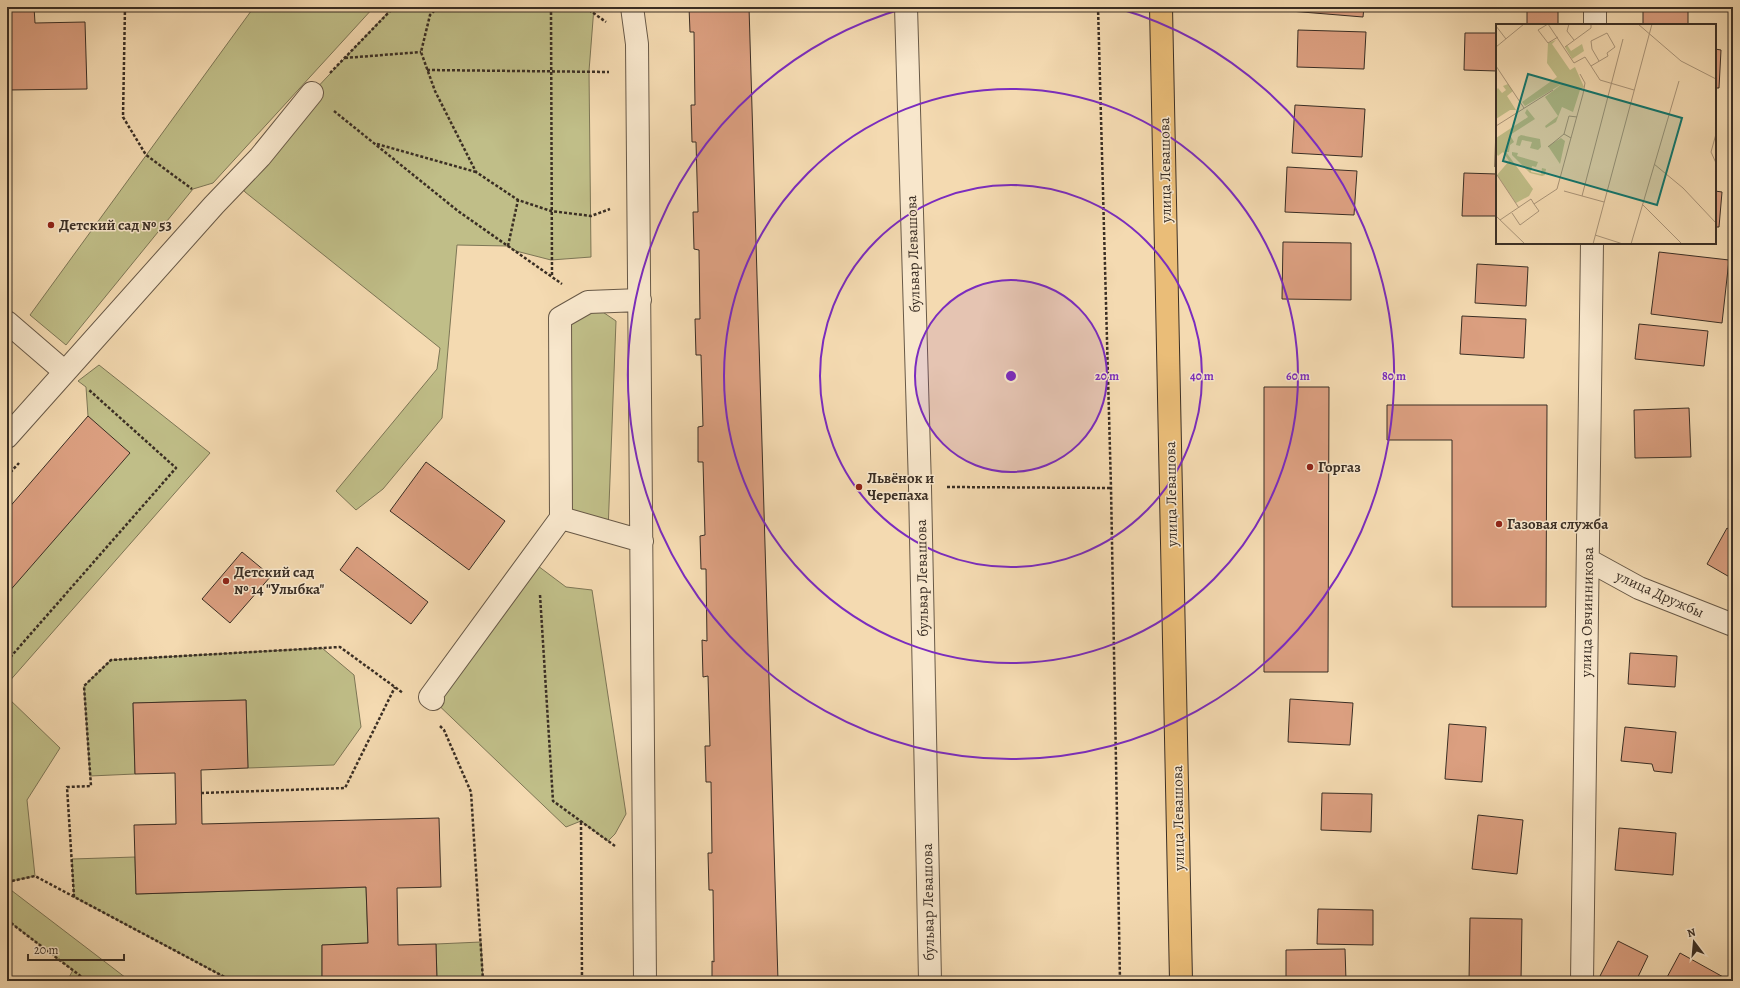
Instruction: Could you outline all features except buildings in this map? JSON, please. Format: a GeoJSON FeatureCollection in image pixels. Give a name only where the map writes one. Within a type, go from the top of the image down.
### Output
{"type":"FeatureCollection","features":[{"type":"Feature","properties":{"kind":"main road","name":"улица Левашова"},"geometry":{"type":"LineString","coordinates":[[1161,7],[1181,981]]}},
{"type":"Feature","properties":{"kind":"street"},"geometry":{"type":"LineString","coordinates":[[632,7],[638,44],[645,981]]}},
{"type":"Feature","properties":{"kind":"street","name":"бульвар Левашова"},"geometry":{"type":"LineString","coordinates":[[906,7],[920,487],[930,981]]}},
{"type":"Feature","properties":{"kind":"street"},"geometry":{"type":"LineString","coordinates":[[1594,24],[1595,7]]}},
{"type":"Feature","properties":{"kind":"street"},"geometry":{"type":"LineString","coordinates":[[7,437],[214,205],[260,157],[312,93]]}},
{"type":"Feature","properties":{"kind":"street","name":"улица Овчинникова"},"geometry":{"type":"LineString","coordinates":[[1582,981],[1592,244]]}},
{"type":"Feature","properties":{"kind":"street"},"geometry":{"type":"LineString","coordinates":[[433,699],[430,697],[561,518],[560,318],[588,302],[640,300]]}},
{"type":"Feature","properties":{"kind":"street"},"geometry":{"type":"LineString","coordinates":[[7,322],[66,371]]}},
{"type":"Feature","properties":{"kind":"street"},"geometry":{"type":"LineString","coordinates":[[561,518],[642,541]]}},
{"type":"Feature","properties":{"kind":"street","name":"улица Дружбы"},"geometry":{"type":"LineString","coordinates":[[1588,560],[1639,588],[1733,625]]}},
{"type":"Feature","properties":{"kind":"path"},"geometry":{"type":"LineString","coordinates":[[124,7],[123,117],[146,155],[214,205]]}},
{"type":"Feature","properties":{"kind":"path"},"geometry":{"type":"LineString","coordinates":[[393,7],[312,93],[458,211],[588,302]]}},
{"type":"Feature","properties":{"kind":"path"},"geometry":{"type":"LineString","coordinates":[[438,7],[430,15],[421,52],[435,91],[476,172]]}},
{"type":"Feature","properties":{"kind":"path"},"geometry":{"type":"LineString","coordinates":[[551,7],[552,276]]}},
{"type":"Feature","properties":{"kind":"path"},"geometry":{"type":"LineString","coordinates":[[1098,7],[1120,981]]}},
{"type":"Feature","properties":{"kind":"path"},"geometry":{"type":"LineString","coordinates":[[345,58],[421,52]]}},
{"type":"Feature","properties":{"kind":"path"},"geometry":{"type":"LineString","coordinates":[[427,70],[638,72]]}},
{"type":"Feature","properties":{"kind":"path"},"geometry":{"type":"LineString","coordinates":[[374,143],[476,172],[518,200],[552,212],[591,216],[639,199]]}},
{"type":"Feature","properties":{"kind":"path"},"geometry":{"type":"LineString","coordinates":[[508,246],[518,200]]}},
{"type":"Feature","properties":{"kind":"path"},"geometry":{"type":"LineString","coordinates":[[7,661],[176,468],[66,371]]}},
{"type":"Feature","properties":{"kind":"path"},"geometry":{"type":"LineString","coordinates":[[920,487],[1110,488]]}},
{"type":"Feature","properties":{"kind":"path"},"geometry":{"type":"LineString","coordinates":[[537,551],[553,801],[644,868]]}},
{"type":"Feature","properties":{"kind":"path"},"geometry":{"type":"LineString","coordinates":[[74,897],[66,787],[91,786],[84,686],[111,660],[340,647],[406,695]]}},
{"type":"Feature","properties":{"kind":"path"},"geometry":{"type":"LineString","coordinates":[[201,793],[345,788],[395,687]]}},
{"type":"Feature","properties":{"kind":"path"},"geometry":{"type":"LineString","coordinates":[[438,724],[444,730],[471,792],[483,981]]}},
{"type":"Feature","properties":{"kind":"path"},"geometry":{"type":"LineString","coordinates":[[581,821],[582,981]]}},
{"type":"Feature","properties":{"kind":"path"},"geometry":{"type":"LineString","coordinates":[[7,882],[35,876],[232,981]]}},
{"type":"Feature","properties":{"kind":"path"},"geometry":{"type":"LineString","coordinates":[[7,920],[86,981]]}},
{"type":"Feature","properties":{"kind":"shaded area"},"geometry":{"type":"Polygon","coordinates":[[[254,7],[374,7],[213,183],[193,189],[66,345],[30,315],[254,7]]]}},
{"type":"Feature","properties":{"kind":"shaded area"},"geometry":{"type":"Polygon","coordinates":[[[393,7],[594,7],[589,71],[591,257],[551,260],[516,251],[508,246],[457,245],[442,418],[383,489],[356,510],[336,491],[437,369],[440,348],[245,192],[237,181],[312,93],[393,7]]]}},
{"type":"Feature","properties":{"kind":"shaded area"},"geometry":{"type":"Polygon","coordinates":[[[588,302],[616,321],[608,532],[561,518],[560,318],[588,302]]]}},
{"type":"Feature","properties":{"kind":"shaded area"},"geometry":{"type":"Polygon","coordinates":[[[99,365],[210,453],[7,684],[7,594],[88,416],[86,387],[78,381],[99,365]]]}},
{"type":"Feature","properties":{"kind":"shaded area"},"geometry":{"type":"Polygon","coordinates":[[[538,566],[566,587],[592,590],[626,814],[615,834],[608,841],[581,821],[566,827],[430,697],[538,566]]]}},
{"type":"Feature","properties":{"kind":"shaded area"},"geometry":{"type":"Polygon","coordinates":[[[322,648],[354,675],[361,727],[334,765],[248,768],[246,700],[133,703],[135,774],[90,776],[84,686],[111,660],[322,648]]]}},
{"type":"Feature","properties":{"kind":"shaded area"},"geometry":{"type":"Polygon","coordinates":[[[7,697],[60,748],[27,800],[35,876],[7,882],[7,697]]]}},
{"type":"Feature","properties":{"kind":"shaded area"},"geometry":{"type":"Polygon","coordinates":[[[135,857],[136,894],[366,887],[368,943],[322,945],[322,981],[232,981],[74,897],[72,859],[135,857]]]}},
{"type":"Feature","properties":{"kind":"shaded area"},"geometry":{"type":"Polygon","coordinates":[[[7,887],[130,981],[67,981],[73,970],[7,920],[7,887]]]}},
{"type":"Feature","properties":{"kind":"shaded area"},"geometry":{"type":"Polygon","coordinates":[[[481,942],[483,981],[437,981],[436,944],[481,942]]]}},
{"type":"Feature","properties":{"kind":"place","name":"Детский сад № 53"},"geometry":{"type":"Point","coordinates":[51,225]}},
{"type":"Feature","properties":{"kind":"place","name":"Горгаз"},"geometry":{"type":"Point","coordinates":[1310,467]}},
{"type":"Feature","properties":{"kind":"place","name":"Львёнок и Черепаха"},"geometry":{"type":"Point","coordinates":[859,487]}},
{"type":"Feature","properties":{"kind":"place","name":"Газовая служба"},"geometry":{"type":"Point","coordinates":[1499,524]}},
{"type":"Feature","properties":{"kind":"place","name":"Детский сад № 14 \"Улыбка\""},"geometry":{"type":"Point","coordinates":[226,581]}}]}
